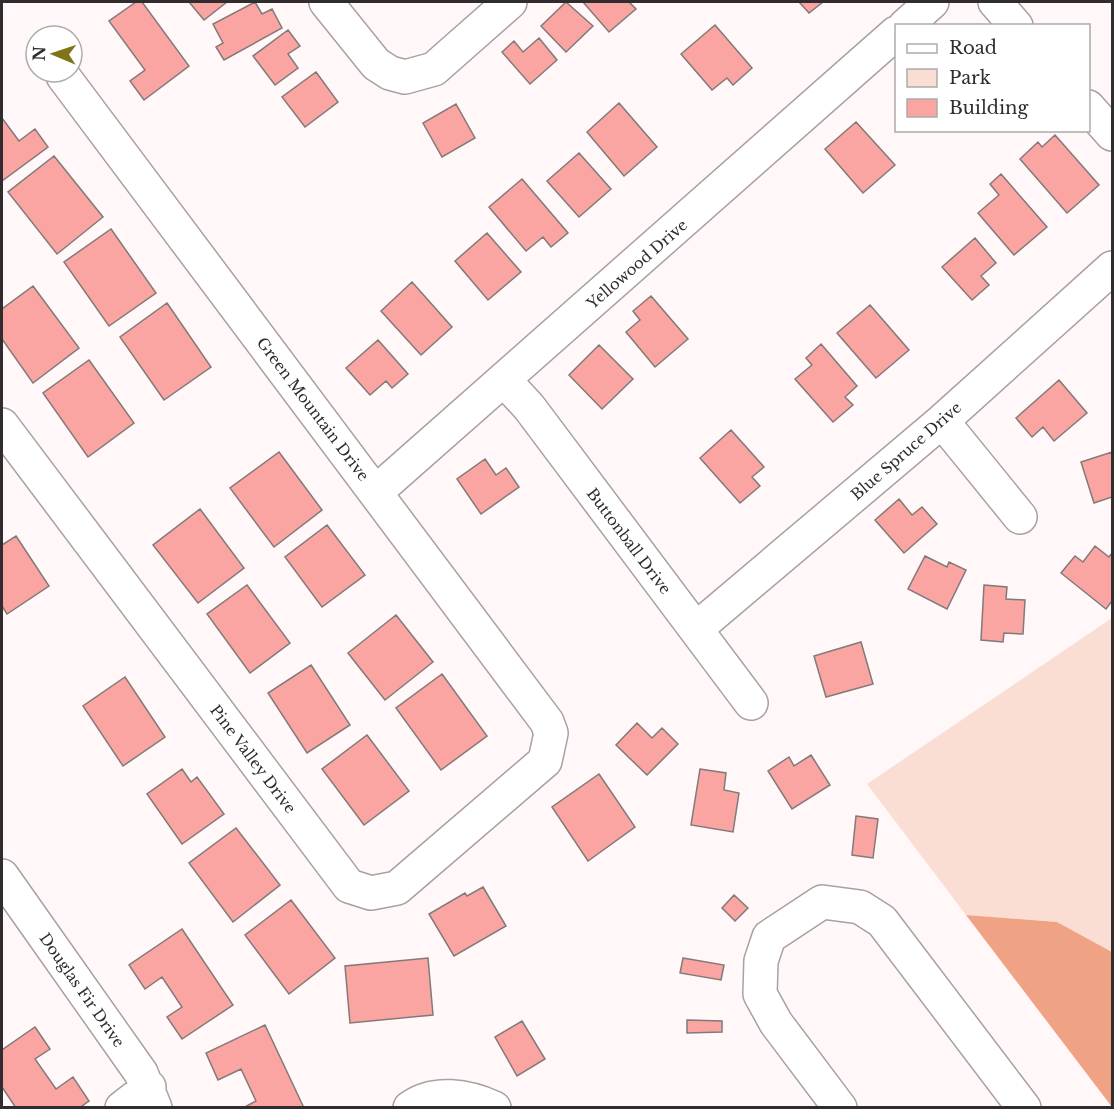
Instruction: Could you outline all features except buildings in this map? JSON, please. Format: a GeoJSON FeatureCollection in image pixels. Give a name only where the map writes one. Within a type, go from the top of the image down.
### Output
{"type":"FeatureCollection","features":[{"type":"Feature","properties":{"kind":"street"},"geometry":{"type":"LineString","coordinates":[[326,2],[376,64],[405,77],[434,69],[510,2]]}},
{"type":"Feature","properties":{"kind":"street"},"geometry":{"type":"LineString","coordinates":[[907,24],[932,2]]}},
{"type":"Feature","properties":{"kind":"street"},"geometry":{"type":"LineString","coordinates":[[995,2],[1014,24]]}},
{"type":"Feature","properties":{"kind":"street","name":"Yellowood Drive"},"geometry":{"type":"LineString","coordinates":[[376,492],[895,35]]}},
{"type":"Feature","properties":{"kind":"street","name":"Green Mountain Drive"},"geometry":{"type":"LineString","coordinates":[[69,84],[547,722],[551,733],[550,748]]}},
{"type":"Feature","properties":{"kind":"street"},"geometry":{"type":"LineString","coordinates":[[1090,108],[1113,134]]}},
{"type":"Feature","properties":{"kind":"street","name":"Blue Spruce Drive"},"geometry":{"type":"LineString","coordinates":[[696,629],[942,421],[1113,268]]}},
{"type":"Feature","properties":{"kind":"street","name":"Buttonball Drive"},"geometry":{"type":"LineString","coordinates":[[504,380],[529,407],[751,704]]}},
{"type":"Feature","properties":{"kind":"street"},"geometry":{"type":"LineString","coordinates":[[942,421],[1020,517]]}},
{"type":"Feature","properties":{"kind":"street","name":"Pine Valley Drive"},"geometry":{"type":"LineString","coordinates":[[2,425],[349,886],[371,893],[396,888],[537,771],[545,761],[550,748]]}},
{"type":"Feature","properties":{"kind":"street","name":"Douglas Fir Drive"},"geometry":{"type":"LineString","coordinates":[[2,876],[152,1097]]}},
{"type":"Feature","properties":{"kind":"street"},"geometry":{"type":"LineString","coordinates":[[840,1107],[776,1023],[760,994],[761,961],[769,937],[822,902],[860,907],[882,921],[1024,1107]]}},
{"type":"Feature","properties":{"kind":"street"},"geometry":{"type":"LineString","coordinates":[[410,1107],[419,1101],[444,1096],[466,1097],[494,1107]]}},
{"type":"Feature","properties":{"kind":"street"},"geometry":{"type":"LineString","coordinates":[[122,1107],[152,1097]]}},
{"type":"Feature","properties":{"kind":"green space"},"geometry":{"type":"Polygon","coordinates":[[[1112,618],[1112,952],[1057,922],[966,915],[867,784],[1112,618]]]}},
{"type":"Feature","properties":{"kind":"shaded area"},"geometry":{"type":"Polygon","coordinates":[[[966,915],[1057,922],[1112,952],[1112,1107],[966,915]]]}}]}
